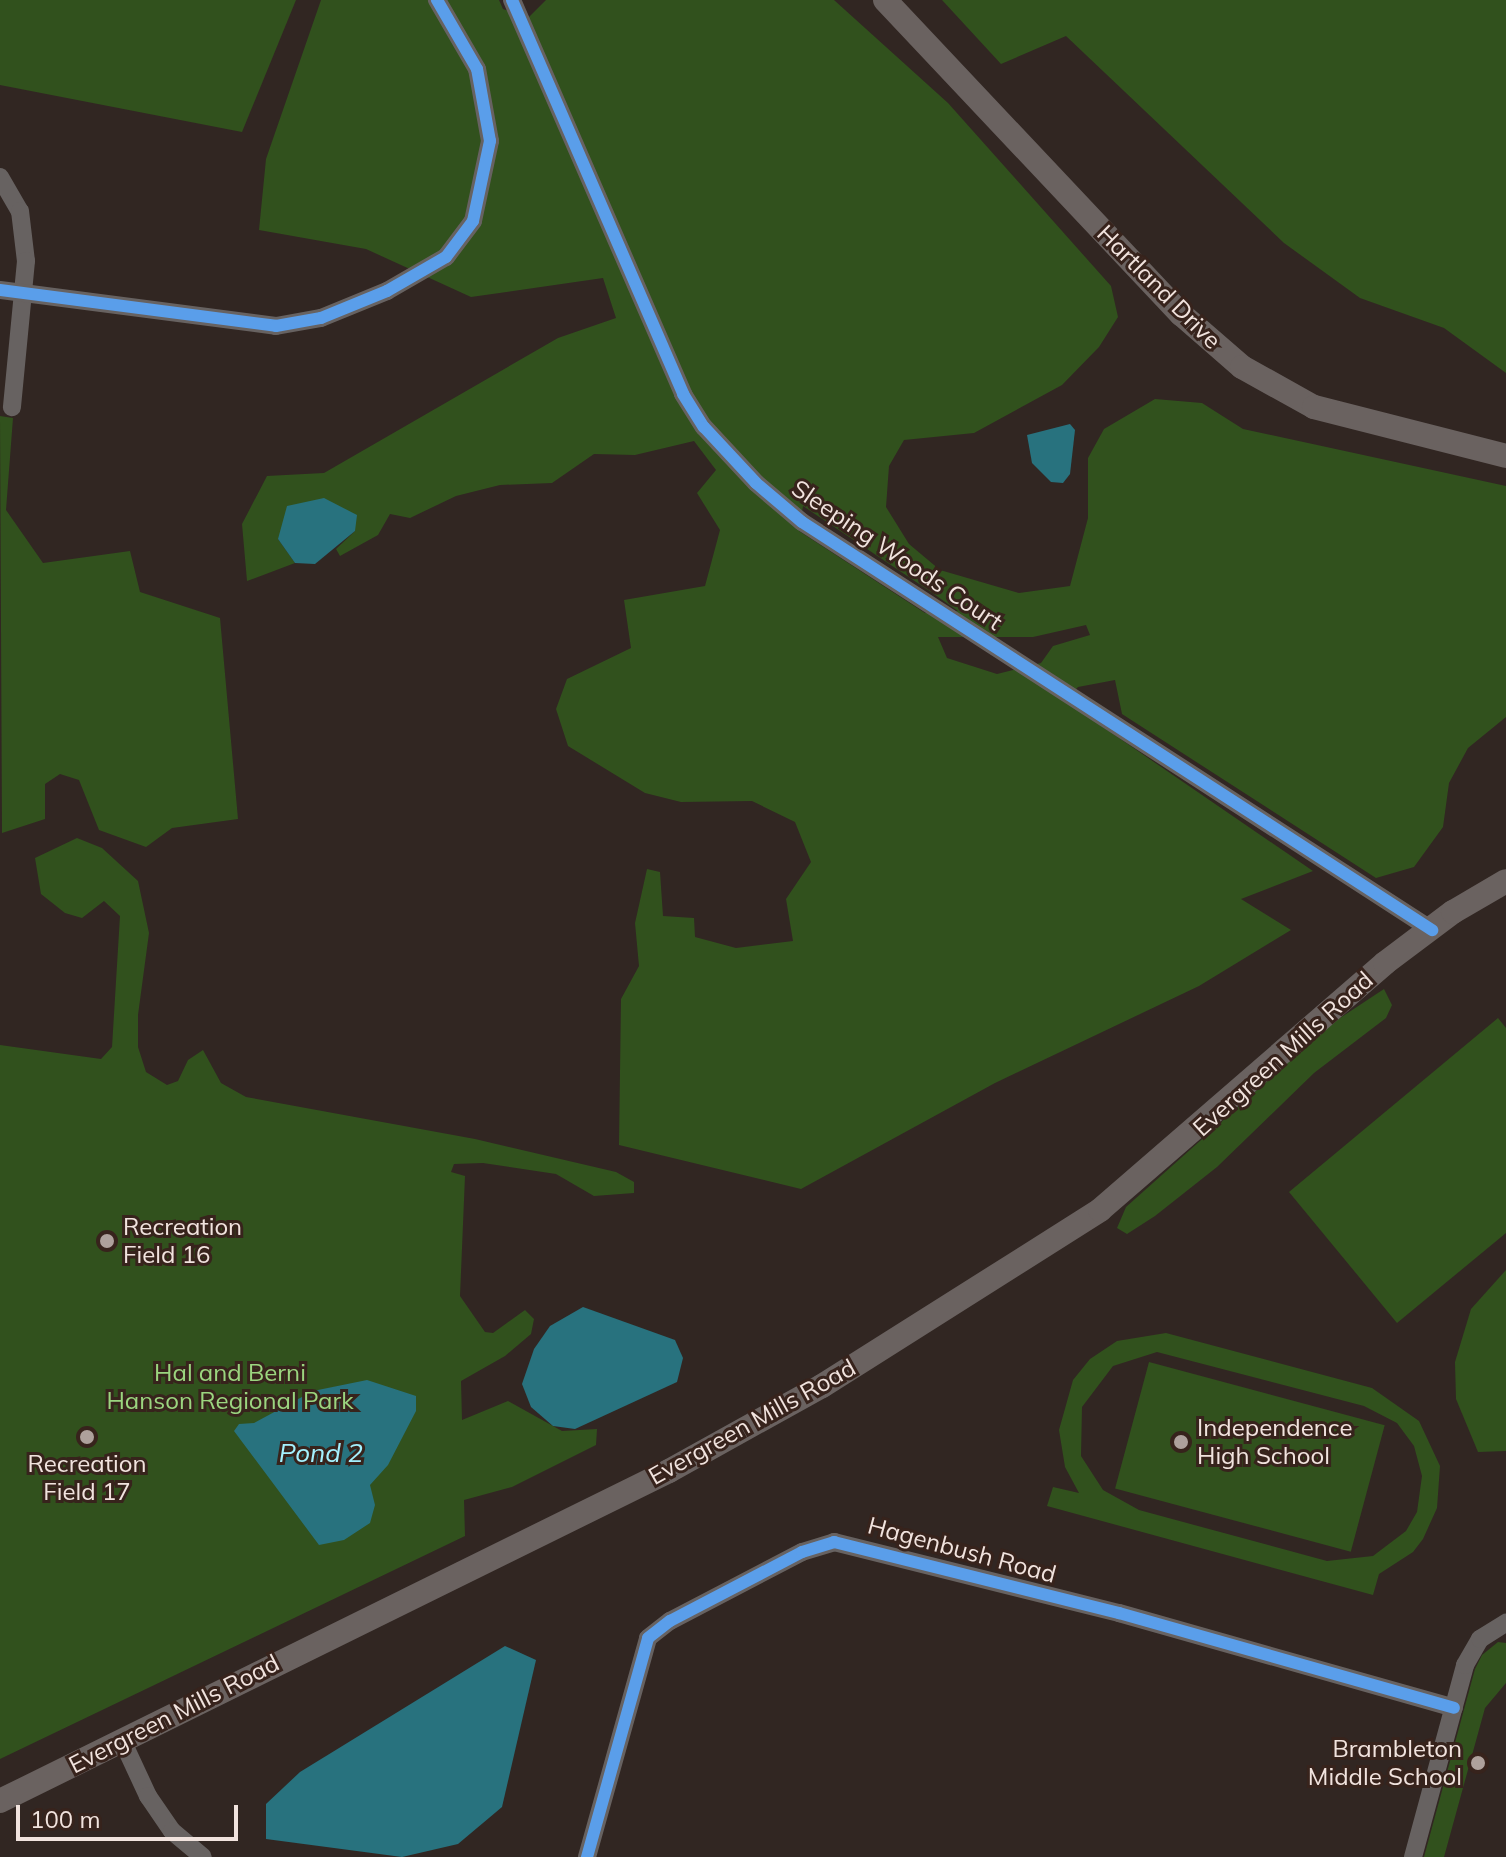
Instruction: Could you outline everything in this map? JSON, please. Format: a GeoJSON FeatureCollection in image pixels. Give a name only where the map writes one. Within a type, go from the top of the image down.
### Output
{"type":"FeatureCollection","features":[{"type":"Feature","properties":{"kind":"main road","name":"Hartland Drive"},"geometry":{"type":"LineString","coordinates":[[885,0],[1181,314],[1242,367],[1314,407],[1506,456]]}},
{"type":"Feature","properties":{"kind":"main road","name":"Evergreen Mills Road"},"geometry":{"type":"LineString","coordinates":[[0,1801],[669,1471],[822,1386],[1010,1271],[1100,1210],[1222,1110],[1322,1016],[1432,930],[1506,881]]}},
{"type":"Feature","properties":{"kind":"main road","name":"Evergreen Mills Road"},"geometry":{"type":"LineString","coordinates":[[1432,930],[1506,896]]}},
{"type":"Feature","properties":{"kind":"street"},"geometry":{"type":"LineString","coordinates":[[0,290],[276,326],[321,318],[387,291],[446,257],[473,221],[490,141],[477,69],[437,0]]}},
{"type":"Feature","properties":{"kind":"street","name":"Sleeping Woods Court"},"geometry":{"type":"LineString","coordinates":[[512,0],[683,394],[704,427],[756,483],[802,522],[1432,930]]}},
{"type":"Feature","properties":{"kind":"street"},"geometry":{"type":"LineString","coordinates":[[0,177],[20,211],[26,261],[12,407]]}},
{"type":"Feature","properties":{"kind":"street","name":"Hagenbush Road"},"geometry":{"type":"LineString","coordinates":[[587,1857],[648,1638],[670,1621],[802,1552],[834,1542],[1119,1613],[1454,1708]]}},
{"type":"Feature","properties":{"kind":"street"},"geometry":{"type":"LineString","coordinates":[[1413,1857],[1472,1652],[1480,1639],[1506,1623]]}},
{"type":"Feature","properties":{"kind":"street"},"geometry":{"type":"LineString","coordinates":[[122,1740],[148,1796],[172,1831],[203,1857]]}},
{"type":"Feature","properties":{"kind":"green space"},"geometry":{"type":"Polygon","coordinates":[[[0,0],[296,0],[242,132],[0,85],[0,0]]]}},
{"type":"Feature","properties":{"kind":"green space"},"geometry":{"type":"Polygon","coordinates":[[[321,0],[499,0],[503,9],[528,18],[546,0],[834,0],[948,103],[1111,286],[1118,317],[1099,347],[1062,385],[974,433],[904,440],[889,466],[886,507],[909,544],[940,570],[1019,593],[1070,586],[1088,518],[1088,458],[1104,429],[1155,399],[1202,403],[1243,429],[1506,486],[1506,717],[1468,748],[1449,783],[1443,827],[1414,867],[1376,878],[1122,714],[1115,680],[1078,687],[1065,701],[1313,871],[1241,899],[1291,930],[1199,986],[995,1083],[801,1189],[619,1145],[621,999],[639,966],[635,923],[647,869],[660,872],[663,916],[694,918],[695,937],[736,948],[793,941],[786,899],[811,862],[795,822],[752,801],[681,802],[645,793],[568,746],[556,709],[567,679],[631,648],[624,600],[705,586],[720,530],[697,493],[716,470],[694,441],[635,455],[594,454],[552,483],[500,485],[456,496],[410,518],[390,514],[378,535],[340,556],[336,549],[355,531],[278,539],[295,563],[247,581],[242,524],[267,476],[324,473],[558,338],[616,318],[603,278],[471,297],[366,249],[259,230],[266,159],[321,0]],[[803,506],[799,531],[925,613],[958,611],[931,592],[803,506]],[[1086,625],[1033,637],[938,637],[947,658],[997,674],[1041,663],[1053,646],[1090,635],[1086,625]]]}},
{"type":"Feature","properties":{"kind":"green space"},"geometry":{"type":"Polygon","coordinates":[[[942,0],[1506,0],[1506,373],[1444,328],[1360,298],[1284,243],[1066,36],[1001,64],[942,0]]]}},
{"type":"Feature","properties":{"kind":"green space"},"geometry":{"type":"Polygon","coordinates":[[[0,416],[13,418],[6,510],[43,563],[130,551],[140,592],[220,618],[238,819],[172,828],[146,847],[99,830],[79,780],[60,774],[45,784],[45,819],[2,833],[0,416]]]}},
{"type":"Feature","properties":{"kind":"green space","name":"Hal and Berni Hanson Regional Park"},"geometry":{"type":"Polygon","coordinates":[[[77,838],[102,848],[138,881],[149,933],[138,1015],[138,1047],[146,1072],[167,1085],[178,1081],[188,1060],[203,1050],[221,1083],[246,1097],[475,1139],[616,1172],[634,1182],[634,1193],[594,1196],[556,1174],[483,1163],[454,1164],[451,1172],[465,1176],[460,1296],[485,1332],[493,1333],[525,1310],[534,1319],[531,1334],[505,1356],[461,1381],[462,1420],[508,1401],[562,1431],[597,1429],[596,1445],[512,1487],[464,1500],[465,1536],[0,1759],[0,1045],[101,1059],[112,1047],[120,916],[104,901],[82,918],[65,913],[41,894],[35,858],[77,838]]]}},
{"type":"Feature","properties":{"kind":"green space"},"geometry":{"type":"Polygon","coordinates":[[[1384,989],[1392,1005],[1386,1018],[1314,1073],[1217,1167],[1155,1216],[1127,1234],[1117,1228],[1126,1207],[1331,1024],[1384,989]]]}},
{"type":"Feature","properties":{"kind":"green space"},"geometry":{"type":"Polygon","coordinates":[[[1498,1018],[1506,1028],[1506,1233],[1397,1323],[1289,1192],[1498,1018]]]}},
{"type":"Feature","properties":{"kind":"green space"},"geometry":{"type":"Polygon","coordinates":[[[1506,1270],[1506,1451],[1478,1452],[1456,1399],[1455,1362],[1471,1309],[1506,1270]]]}},
{"type":"Feature","properties":{"kind":"green space"},"geometry":{"type":"Polygon","coordinates":[[[1166,1333],[1372,1388],[1419,1421],[1440,1466],[1437,1508],[1423,1539],[1413,1552],[1379,1574],[1373,1595],[1047,1506],[1053,1487],[1079,1493],[1065,1467],[1059,1430],[1073,1380],[1090,1359],[1117,1341],[1166,1333]],[[1157,1352],[1113,1366],[1082,1407],[1081,1456],[1103,1490],[1139,1510],[1327,1561],[1373,1556],[1406,1531],[1417,1512],[1422,1476],[1414,1446],[1397,1423],[1364,1406],[1157,1352]]]}},
{"type":"Feature","properties":{"kind":"green space"},"geometry":{"type":"Polygon","coordinates":[[[1149,1362],[1385,1425],[1351,1552],[1115,1489],[1149,1362]]]}},
{"type":"Feature","properties":{"kind":"green space"},"geometry":{"type":"Polygon","coordinates":[[[1498,1642],[1506,1643],[1506,1683],[1485,1708],[1444,1857],[1424,1857],[1475,1669],[1482,1655],[1498,1642]]]}},
{"type":"Feature","properties":{"kind":"water"},"geometry":{"type":"Polygon","coordinates":[[[1070,424],[1075,430],[1070,474],[1063,483],[1051,482],[1032,463],[1027,435],[1070,424]]]}},
{"type":"Feature","properties":{"kind":"water"},"geometry":{"type":"Polygon","coordinates":[[[324,498],[357,515],[355,531],[315,564],[295,563],[278,539],[287,506],[324,498]]]}},
{"type":"Feature","properties":{"kind":"water"},"geometry":{"type":"Polygon","coordinates":[[[583,1307],[675,1340],[683,1358],[677,1382],[575,1429],[553,1426],[531,1407],[522,1384],[534,1349],[550,1326],[583,1307]]]}},
{"type":"Feature","properties":{"kind":"water","name":"Pond 2"},"geometry":{"type":"Polygon","coordinates":[[[367,1380],[416,1396],[416,1411],[388,1465],[370,1485],[375,1505],[370,1523],[344,1540],[319,1545],[234,1431],[239,1424],[254,1423],[313,1391],[367,1380]]]}},
{"type":"Feature","properties":{"kind":"water"},"geometry":{"type":"Polygon","coordinates":[[[505,1646],[536,1660],[502,1807],[458,1844],[402,1857],[266,1839],[266,1804],[300,1772],[505,1646]]]}},
{"type":"Feature","properties":{"kind":"cycle path"},"geometry":{"type":"LineString","coordinates":[[0,290],[276,326],[321,318],[387,291],[446,257],[473,221],[490,141],[477,69],[437,0]]}},
{"type":"Feature","properties":{"kind":"cycle path"},"geometry":{"type":"LineString","coordinates":[[512,0],[683,394],[704,427],[756,483],[802,522],[1432,930]]}},
{"type":"Feature","properties":{"kind":"cycle path"},"geometry":{"type":"LineString","coordinates":[[587,1857],[648,1638],[670,1621],[802,1552],[834,1542],[1119,1613],[1454,1708]]}},
{"type":"Feature","properties":{"kind":"place","name":"Recreation Field 16"},"geometry":{"type":"Point","coordinates":[107,1241]}},
{"type":"Feature","properties":{"kind":"place","name":"Recreation Field 17"},"geometry":{"type":"Point","coordinates":[87,1437]}},
{"type":"Feature","properties":{"kind":"place","name":"Independence High School"},"geometry":{"type":"Point","coordinates":[1181,1442]}},
{"type":"Feature","properties":{"kind":"place","name":"Brambleton Middle School"},"geometry":{"type":"Point","coordinates":[1478,1763]}}]}
